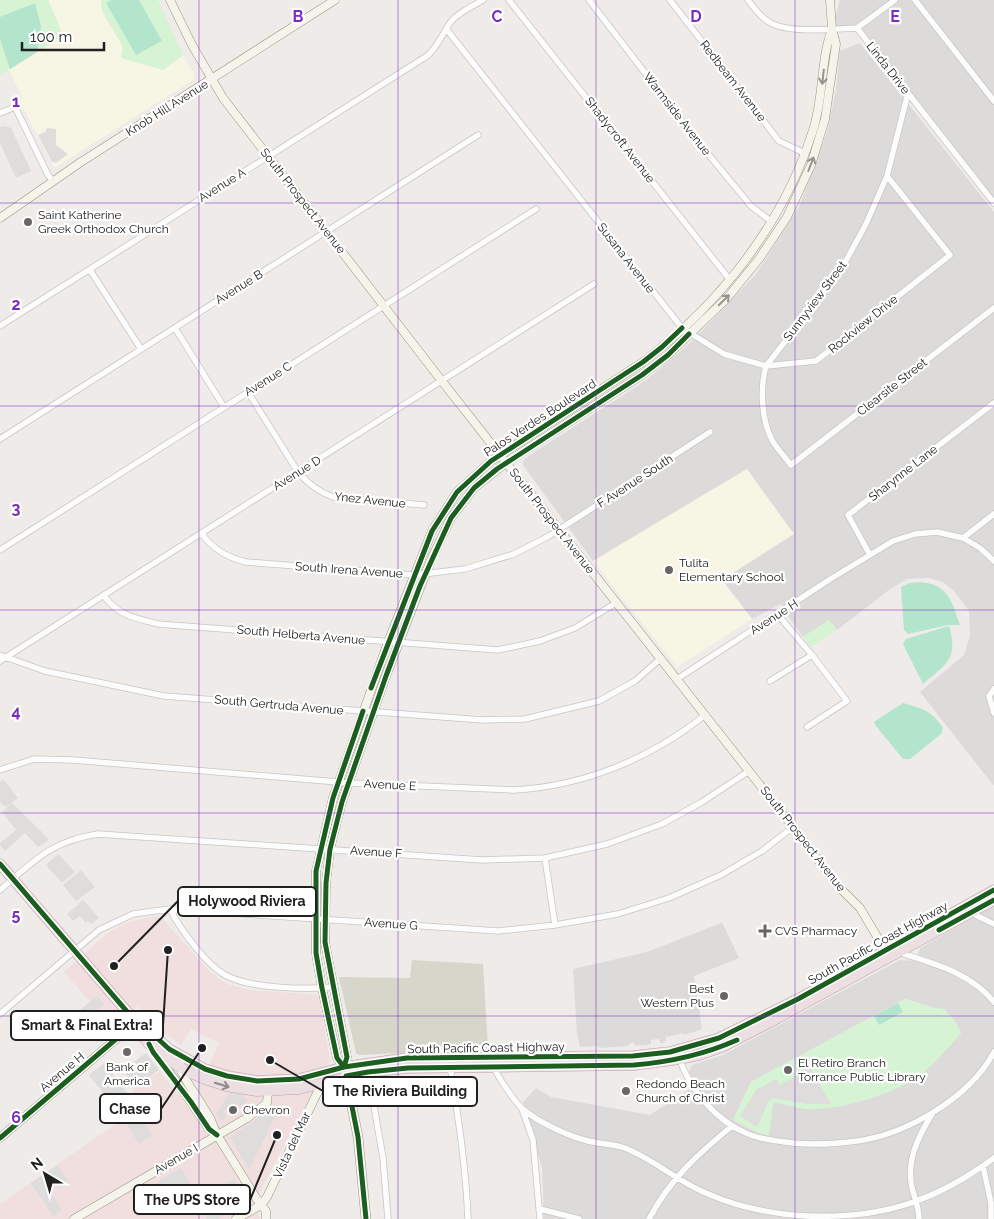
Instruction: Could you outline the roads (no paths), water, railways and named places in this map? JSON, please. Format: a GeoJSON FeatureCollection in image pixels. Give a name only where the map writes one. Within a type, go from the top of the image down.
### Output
{"type":"FeatureCollection","features":[{"type":"Feature","properties":{"kind":"highway","name":"South Pacific Coast Highway"},"geometry":{"type":"LineString","coordinates":[[0,864],[136,1022],[145,1027],[180,1061],[202,1078],[226,1086],[268,1091],[299,1089],[322,1083],[345,1072],[368,1072],[449,1063]]}},
{"type":"Feature","properties":{"kind":"highway","name":"South Pacific Coast Highway"},"geometry":{"type":"LineString","coordinates":[[679,1055],[699,1055],[722,1047],[757,1030],[898,952],[969,909],[994,890]]}},
{"type":"Feature","properties":{"kind":"highway","name":"South Pacific Coast Highway"},"geometry":{"type":"LineString","coordinates":[[136,1022],[138,1031],[149,1044],[180,1061],[226,1076],[258,1081],[291,1080],[345,1072],[402,1059],[449,1063],[634,1065],[679,1055],[719,1038],[798,998],[885,950],[969,909],[994,900]]}},
{"type":"Feature","properties":{"kind":"highway"},"geometry":{"type":"LineString","coordinates":[[757,1030],[766,1020],[797,1003],[798,998]]}},
{"type":"Feature","properties":{"kind":"highway"},"geometry":{"type":"LineString","coordinates":[[268,1091],[271,1086],[289,1084],[291,1080]]}},
{"type":"Feature","properties":{"kind":"main road","name":"South Prospect Avenue"},"geometry":{"type":"LineString","coordinates":[[170,0],[192,45],[223,98],[441,380],[793,826],[837,885],[860,908],[885,950]]}},
{"type":"Feature","properties":{"kind":"main road","name":"Knob Hill Avenue"},"geometry":{"type":"LineString","coordinates":[[0,218],[53,181],[335,0]]}},
{"type":"Feature","properties":{"kind":"main road","name":"Palos Verdes Boulevard"},"geometry":{"type":"LineString","coordinates":[[366,1219],[360,1156],[345,1072],[347,1057],[325,942],[326,883],[330,849],[342,802],[399,643],[426,574],[451,518],[474,488],[506,462],[642,375],[668,355],[728,297],[761,256],[787,217],[812,165],[821,118],[827,42],[832,29],[830,0]]}},
{"type":"Feature","properties":{"kind":"main road","name":"Palos Verdes Boulevard"},"geometry":{"type":"LineString","coordinates":[[345,1072],[337,1058],[316,953],[316,871],[333,798],[388,642],[432,531],[444,510],[468,481],[501,454],[662,347],[730,280],[772,222],[790,188],[821,118]]}},
{"type":"Feature","properties":{"kind":"main road"},"geometry":{"type":"LineString","coordinates":[[790,188],[799,191]]}},
{"type":"Feature","properties":{"kind":"main road"},"geometry":{"type":"LineString","coordinates":[[752,250],[761,256]]}},
{"type":"Feature","properties":{"kind":"main road"},"geometry":{"type":"LineString","coordinates":[[885,950],[898,952]]}},
{"type":"Feature","properties":{"kind":"main road","name":"Avenue H"},"geometry":{"type":"LineString","coordinates":[[0,1138],[136,1022]]}},
{"type":"Feature","properties":{"kind":"main road"},"geometry":{"type":"LineString","coordinates":[[149,1044],[209,1130],[217,1136]]}},
{"type":"Feature","properties":{"kind":"main road"},"geometry":{"type":"LineString","coordinates":[[180,1061],[210,1118],[217,1136],[266,1211],[266,1219]]}},
{"type":"Feature","properties":{"kind":"main road","name":"Vista del Mar"},"geometry":{"type":"LineString","coordinates":[[261,1204],[270,1191],[322,1083]]}},
{"type":"Feature","properties":{"kind":"main road","name":"Avenue I"},"geometry":{"type":"LineString","coordinates":[[74,1219],[247,1118],[267,1103],[268,1091]]}},
{"type":"Feature","properties":{"kind":"main road"},"geometry":{"type":"LineString","coordinates":[[236,1219],[261,1204]]}},
{"type":"Feature","properties":{"kind":"street","name":"Avenue A"},"geometry":{"type":"LineString","coordinates":[[0,326],[427,56],[450,23],[483,0]]}},
{"type":"Feature","properties":{"kind":"street","name":"Shadycroft Avenue"},"geometry":{"type":"LineString","coordinates":[[509,0],[730,280]]}},
{"type":"Feature","properties":{"kind":"street","name":"Warmside Avenue"},"geometry":{"type":"LineString","coordinates":[[589,0],[699,144],[751,206],[772,222]]}},
{"type":"Feature","properties":{"kind":"street","name":"Redbeam Avenue"},"geometry":{"type":"LineString","coordinates":[[670,0],[779,140],[804,153]]}},
{"type":"Feature","properties":{"kind":"street"},"geometry":{"type":"LineString","coordinates":[[748,0],[759,14],[770,23],[785,29],[857,28],[895,0]]}},
{"type":"Feature","properties":{"kind":"street"},"geometry":{"type":"LineString","coordinates":[[915,0],[994,101]]}},
{"type":"Feature","properties":{"kind":"street","name":"Linda Drive"},"geometry":{"type":"LineString","coordinates":[[857,28],[994,203]]}},
{"type":"Feature","properties":{"kind":"street","name":"Susana Avenue"},"geometry":{"type":"LineString","coordinates":[[446,30],[682,328],[724,354],[766,366]]}},
{"type":"Feature","properties":{"kind":"street","name":"Sunnyview Street"},"geometry":{"type":"LineString","coordinates":[[766,366],[841,270],[866,224],[887,176],[908,93]]}},
{"type":"Feature","properties":{"kind":"street"},"geometry":{"type":"LineString","coordinates":[[0,113],[15,107],[48,175],[53,181]]}},
{"type":"Feature","properties":{"kind":"street","name":"Avenue B"},"geometry":{"type":"LineString","coordinates":[[0,439],[478,135]]}},
{"type":"Feature","properties":{"kind":"street","name":"Rockview Drive"},"geometry":{"type":"LineString","coordinates":[[766,366],[816,361],[950,255],[887,176]]}},
{"type":"Feature","properties":{"kind":"street","name":"Avenue C"},"geometry":{"type":"LineString","coordinates":[[0,550],[536,209]]}},
{"type":"Feature","properties":{"kind":"street"},"geometry":{"type":"LineString","coordinates":[[90,270],[141,349]]}},
{"type":"Feature","properties":{"kind":"street","name":"Avenue D"},"geometry":{"type":"LineString","coordinates":[[0,661],[3,656],[104,596],[594,284]]}},
{"type":"Feature","properties":{"kind":"street","name":"Clearsite Street"},"geometry":{"type":"LineString","coordinates":[[766,366],[762,379],[762,404],[772,439],[791,465],[994,308]]}},
{"type":"Feature","properties":{"kind":"street"},"geometry":{"type":"LineString","coordinates":[[175,328],[224,407]]}},
{"type":"Feature","properties":{"kind":"street","name":"Ynez Avenue"},"geometry":{"type":"LineString","coordinates":[[248,392],[298,472],[315,488],[332,497],[424,505]]}},
{"type":"Feature","properties":{"kind":"street","name":"Sharynne Lane"},"geometry":{"type":"LineString","coordinates":[[870,555],[848,515],[994,403]]}},
{"type":"Feature","properties":{"kind":"street","name":"F Avenue South"},"geometry":{"type":"LineString","coordinates":[[559,529],[710,432]]}},
{"type":"Feature","properties":{"kind":"street"},"geometry":{"type":"LineString","coordinates":[[994,514],[963,538],[980,548],[994,561]]}},
{"type":"Feature","properties":{"kind":"street","name":"South Irena Avenue"},"geometry":{"type":"LineString","coordinates":[[201,533],[219,551],[232,558],[246,562],[414,575],[465,570],[514,554],[559,529]]}},
{"type":"Feature","properties":{"kind":"street","name":"Avenue H"},"geometry":{"type":"LineString","coordinates":[[678,679],[893,541],[915,534],[937,532],[963,538]]}},
{"type":"Feature","properties":{"kind":"street","name":"South Helberta Avenue"},"geometry":{"type":"LineString","coordinates":[[104,596],[109,604],[121,613],[158,624],[498,650],[540,641],[576,628],[616,603]]}},
{"type":"Feature","properties":{"kind":"street"},"geometry":{"type":"LineString","coordinates":[[778,615],[847,701],[807,727]]}},
{"type":"Feature","properties":{"kind":"street"},"geometry":{"type":"LineString","coordinates":[[770,681],[812,655]]}},
{"type":"Feature","properties":{"kind":"street","name":"South Gertruda Avenue"},"geometry":{"type":"LineString","coordinates":[[3,656],[45,671],[164,696],[483,720],[525,719],[599,701],[635,681],[660,659]]}},
{"type":"Feature","properties":{"kind":"street"},"geometry":{"type":"LineString","coordinates":[[994,689],[988,696],[994,713]]}},
{"type":"Feature","properties":{"kind":"street","name":"Avenue E"},"geometry":{"type":"LineString","coordinates":[[0,770],[34,759],[73,760],[350,783],[514,790],[550,786],[603,773],[640,758],[705,715]]}},
{"type":"Feature","properties":{"kind":"street","name":"Avenue F"},"geometry":{"type":"LineString","coordinates":[[0,890],[41,854],[77,837],[98,834],[482,860],[545,858],[607,844],[662,824],[702,802],[749,771]]}},
{"type":"Feature","properties":{"kind":"street","name":"Avenue G"},"geometry":{"type":"LineString","coordinates":[[0,1014],[100,930],[119,919],[142,912],[170,909],[498,931],[555,925],[618,914],[669,898],[721,875],[762,851],[793,826]]}},
{"type":"Feature","properties":{"kind":"street"},"geometry":{"type":"LineString","coordinates":[[545,858],[555,925]]}},
{"type":"Feature","properties":{"kind":"street"},"geometry":{"type":"LineString","coordinates":[[170,909],[189,937],[214,967],[226,976],[258,986],[333,987]]}},
{"type":"Feature","properties":{"kind":"street"},"geometry":{"type":"LineString","coordinates":[[969,909],[994,924]]}},
{"type":"Feature","properties":{"kind":"street"},"geometry":{"type":"LineString","coordinates":[[898,952],[939,964],[958,973],[987,994],[994,1002]]}},
{"type":"Feature","properties":{"kind":"street"},"geometry":{"type":"LineString","coordinates":[[679,1055],[682,1066],[694,1089],[722,1119],[732,1126],[748,1134],[771,1141],[833,1144],[859,1141],[890,1133],[933,1113],[951,1100],[976,1077],[994,1052]]}},
{"type":"Feature","properties":{"kind":"street"},"geometry":{"type":"LineString","coordinates":[[449,1063],[463,1150],[468,1219]]}},
{"type":"Feature","properties":{"kind":"street"},"geometry":{"type":"LineString","coordinates":[[494,1063],[522,1109],[532,1140],[540,1219]]}},
{"type":"Feature","properties":{"kind":"street"},"geometry":{"type":"LineString","coordinates":[[368,1072],[383,1158],[388,1219]]}},
{"type":"Feature","properties":{"kind":"street"},"geometry":{"type":"LineString","coordinates":[[522,1109],[571,1135],[589,1141],[622,1147],[636,1153],[686,1184],[728,1202],[772,1213],[834,1217],[878,1212],[916,1201],[948,1188],[994,1158]]}},
{"type":"Feature","properties":{"kind":"street"},"geometry":{"type":"LineString","coordinates":[[919,1219],[912,1188],[912,1158],[920,1134],[933,1113]]}},
{"type":"Feature","properties":{"kind":"street"},"geometry":{"type":"LineString","coordinates":[[649,1219],[661,1198],[676,1178],[732,1126]]}},
{"type":"Feature","properties":{"kind":"street"},"geometry":{"type":"LineString","coordinates":[[983,1166],[991,1202],[991,1219]]}},
{"type":"Feature","properties":{"kind":"street"},"geometry":{"type":"LineString","coordinates":[[540,1209],[579,1219]]}},
{"type":"Feature","properties":{"kind":"place","name":"Saint Katherine Greek Orthodox Church"},"geometry":{"type":"Point","coordinates":[28,222]}},
{"type":"Feature","properties":{"kind":"place","name":"Tulita Elementary School"},"geometry":{"type":"Point","coordinates":[669,570]}},
{"type":"Feature","properties":{"kind":"place","name":"CVS Pharmacy"},"geometry":{"type":"Point","coordinates":[765,931]}},
{"type":"Feature","properties":{"kind":"place","name":"Smart & Final Extra!"},"geometry":{"type":"Point","coordinates":[168,950]}},
{"type":"Feature","properties":{"kind":"place","name":"Holywood Riviera"},"geometry":{"type":"Point","coordinates":[114,966]}},
{"type":"Feature","properties":{"kind":"place","name":"Best Western Plus"},"geometry":{"type":"Point","coordinates":[724,996]}},
{"type":"Feature","properties":{"kind":"place","name":"Chase"},"geometry":{"type":"Point","coordinates":[202,1048]}},
{"type":"Feature","properties":{"kind":"place","name":"Bank of America"},"geometry":{"type":"Point","coordinates":[127,1052]}},
{"type":"Feature","properties":{"kind":"place","name":"The Riviera Building"},"geometry":{"type":"Point","coordinates":[270,1060]}},
{"type":"Feature","properties":{"kind":"place","name":"El Retiro Branch Torrance Public Library"},"geometry":{"type":"Point","coordinates":[788,1070]}},
{"type":"Feature","properties":{"kind":"place","name":"Redondo Beach Church of Christ"},"geometry":{"type":"Point","coordinates":[626,1091]}},
{"type":"Feature","properties":{"kind":"place","name":"Chevron"},"geometry":{"type":"Point","coordinates":[233,1110]}},
{"type":"Feature","properties":{"kind":"place","name":"The UPS Store"},"geometry":{"type":"Point","coordinates":[277,1135]}}]}
